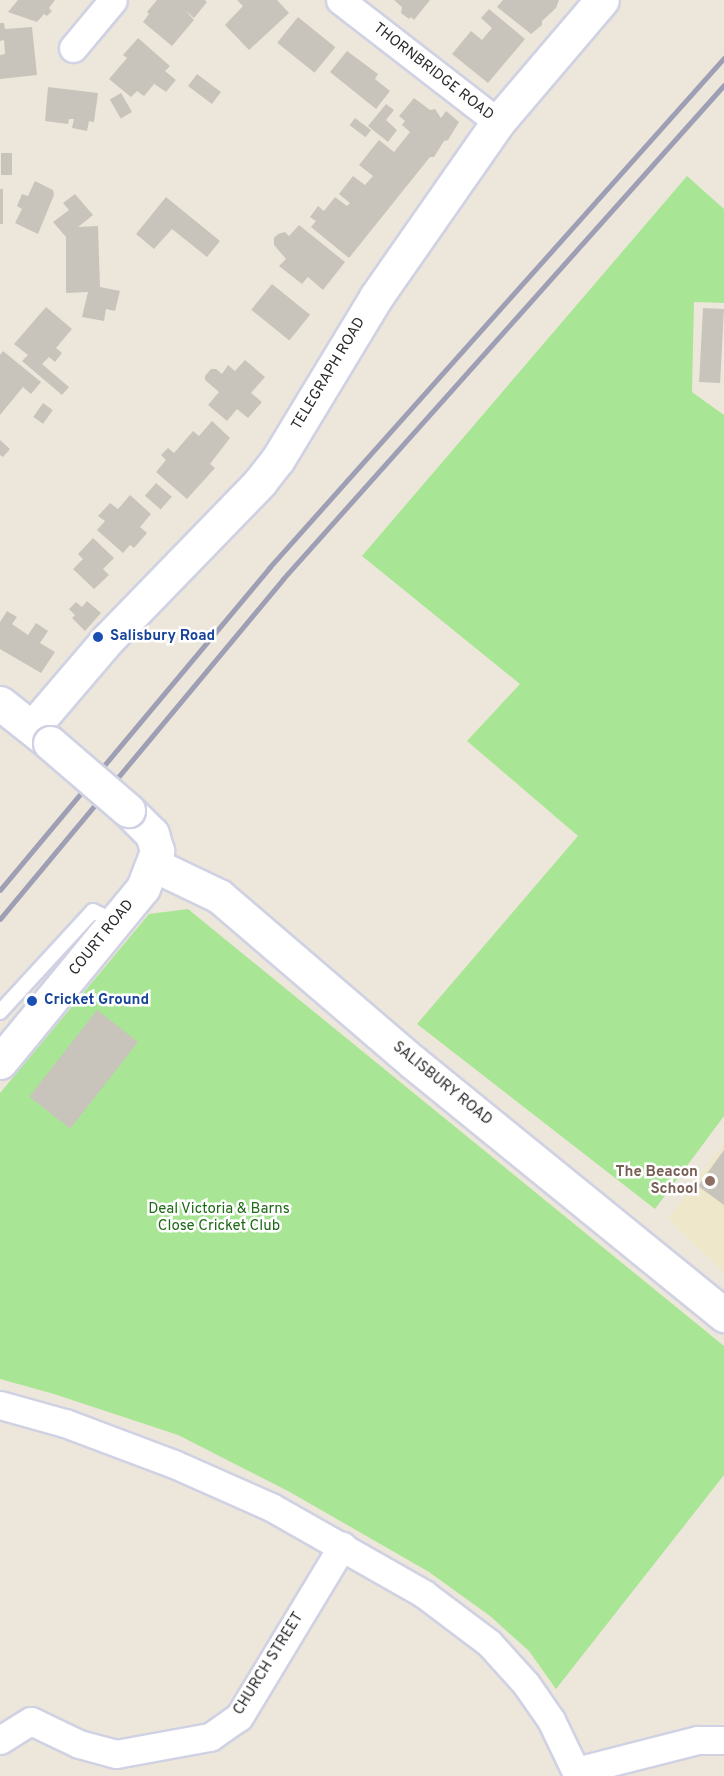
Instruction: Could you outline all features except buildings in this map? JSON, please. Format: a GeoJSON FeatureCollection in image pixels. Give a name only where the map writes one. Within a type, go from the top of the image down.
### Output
{"type":"FeatureCollection","features":[{"type":"Feature","properties":{"kind":"street"},"geometry":{"type":"LineString","coordinates":[[73,48],[113,0]]}},
{"type":"Feature","properties":{"kind":"street","name":"THORNBRIDGE ROAD"},"geometry":{"type":"LineString","coordinates":[[340,0],[498,122]]}},
{"type":"Feature","properties":{"kind":"street","name":"TELEGRAPH ROAD"},"geometry":{"type":"LineString","coordinates":[[41,735],[108,638],[204,541],[278,459],[376,297],[498,122],[602,0]]}},
{"type":"Feature","properties":{"kind":"street"},"geometry":{"type":"LineString","coordinates":[[0,703],[41,735],[128,810],[152,834],[157,851],[154,865]]}},
{"type":"Feature","properties":{"kind":"street","name":"COURT ROAD"},"geometry":{"type":"LineString","coordinates":[[1,1059],[143,888],[154,865]]}},
{"type":"Feature","properties":{"kind":"street","name":"SALISBURY ROAD"},"geometry":{"type":"LineString","coordinates":[[154,865],[219,896],[414,1063],[724,1315]]}},
{"type":"Feature","properties":{"kind":"street"},"geometry":{"type":"LineString","coordinates":[[0,1405],[65,1423],[174,1464],[271,1507],[424,1594],[489,1643],[526,1684],[551,1720],[577,1773],[698,1740],[724,1740]]}},
{"type":"Feature","properties":{"kind":"street","name":"CHURCH STREET"},"geometry":{"type":"LineString","coordinates":[[0,1740],[31,1721],[79,1744],[116,1754],[210,1737],[239,1717],[342,1546]]}},
{"type":"Feature","properties":{"kind":"lane"},"geometry":{"type":"LineString","coordinates":[[0,1012],[93,911],[116,922]]}},
{"type":"Feature","properties":{"kind":"shaded area","name":"The Beacon School"},"geometry":{"type":"Polygon","coordinates":[[[724,1143],[724,1273],[668,1219],[724,1143]]]}},
{"type":"Feature","properties":{"kind":"green space"},"geometry":{"type":"Polygon","coordinates":[[[687,176],[724,209],[724,303],[694,302],[692,392],[724,415],[724,1116],[655,1209],[417,1024],[578,836],[467,741],[520,684],[362,556],[687,176]]]}},
{"type":"Feature","properties":{"kind":"green space","name":"Deal Victoria & Barns Close Cricket Club"},"geometry":{"type":"Polygon","coordinates":[[[188,909],[724,1346],[724,1475],[556,1689],[529,1651],[490,1616],[429,1572],[288,1491],[178,1435],[54,1394],[0,1379],[0,1093],[149,914],[188,909]]]}},
{"type":"Feature","properties":{"kind":"railway"},"geometry":{"type":"LineString","coordinates":[[0,890],[269,568],[724,58]]}},
{"type":"Feature","properties":{"kind":"railway"},"geometry":{"type":"LineString","coordinates":[[0,919],[283,579],[724,85]]}},
{"type":"Feature","properties":{"kind":"place","name":"Salisbury Road"},"geometry":{"type":"Point","coordinates":[98,637]}},
{"type":"Feature","properties":{"kind":"place","name":"Cricket Ground"},"geometry":{"type":"Point","coordinates":[32,1001]}},
{"type":"Feature","properties":{"kind":"place","name":"The Beacon School"},"geometry":{"type":"Point","coordinates":[710,1181]}}]}
